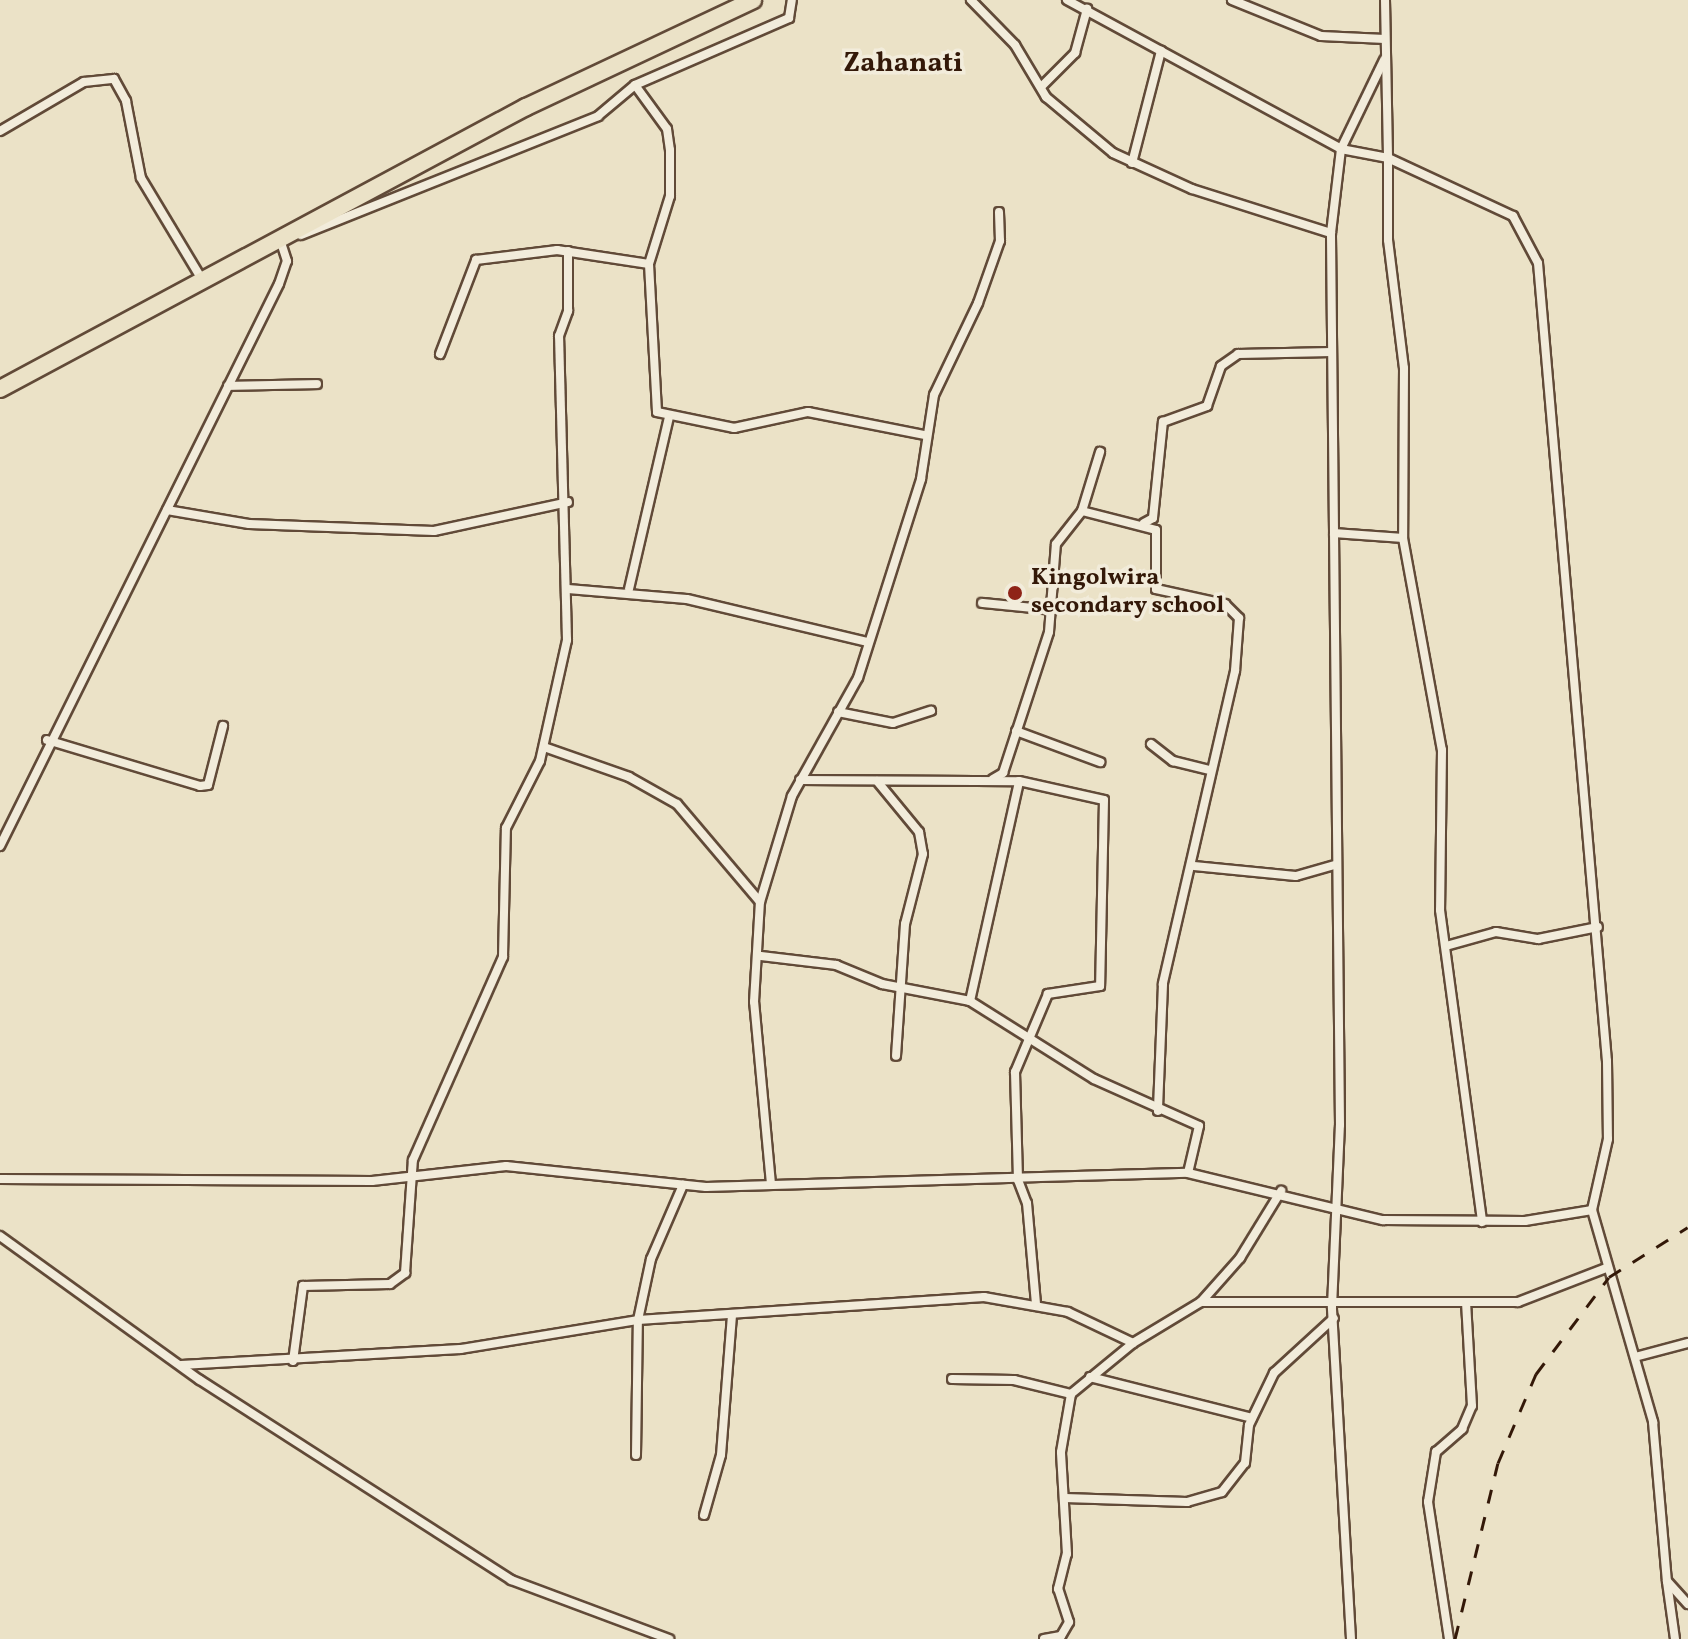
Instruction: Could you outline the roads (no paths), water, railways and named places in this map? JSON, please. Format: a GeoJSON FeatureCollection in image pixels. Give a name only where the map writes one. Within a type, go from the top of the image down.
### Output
{"type":"FeatureCollection","features":[{"type":"Feature","properties":{"kind":"highway"},"geometry":{"type":"LineString","coordinates":[[0,389],[200,276],[280,240],[653,42],[753,0]]}},
{"type":"Feature","properties":{"kind":"street"},"geometry":{"type":"LineString","coordinates":[[0,846],[47,740],[167,510],[286,267],[280,240],[586,121],[635,85],[789,18],[792,0]]}},
{"type":"Feature","properties":{"kind":"street"},"geometry":{"type":"LineString","coordinates":[[971,0],[1053,103],[1132,163],[1331,233]]}},
{"type":"Feature","properties":{"kind":"street"},"geometry":{"type":"LineString","coordinates":[[1067,0],[1341,149],[1388,158],[1513,216],[1536,256],[1598,927],[1608,1139],[1592,1210],[1655,1432],[1675,1639]]}},
{"type":"Feature","properties":{"kind":"street"},"geometry":{"type":"LineString","coordinates":[[1232,0],[1321,36],[1385,39]]}},
{"type":"Feature","properties":{"kind":"street"},"geometry":{"type":"LineString","coordinates":[[1385,0],[1388,240],[1404,368],[1403,538],[1442,750],[1446,946],[1482,1222]]}},
{"type":"Feature","properties":{"kind":"street"},"geometry":{"type":"LineString","coordinates":[[1042,86],[1075,53],[1087,9]]}},
{"type":"Feature","properties":{"kind":"street"},"geometry":{"type":"LineString","coordinates":[[1132,163],[1161,51]]}},
{"type":"Feature","properties":{"kind":"street"},"geometry":{"type":"LineString","coordinates":[[1351,1639],[1332,1307],[1337,1208],[1331,233],[1341,149],[1384,60]]}},
{"type":"Feature","properties":{"kind":"street"},"geometry":{"type":"LineString","coordinates":[[0,131],[84,82],[114,79],[126,101],[141,178],[200,276]]}},
{"type":"Feature","properties":{"kind":"street"},"geometry":{"type":"LineString","coordinates":[[635,85],[667,129],[670,150],[670,196],[649,264],[654,402],[669,417],[734,428],[808,412],[924,435]]}},
{"type":"Feature","properties":{"kind":"street"},"geometry":{"type":"LineString","coordinates":[[771,1184],[754,1002],[761,956],[760,902],[800,780],[838,712],[867,642],[921,479],[924,435],[948,356],[1000,241],[999,212]]}},
{"type":"Feature","properties":{"kind":"street"},"geometry":{"type":"LineString","coordinates":[[440,354],[473,262],[568,251],[649,264]]}},
{"type":"Feature","properties":{"kind":"street"},"geometry":{"type":"LineString","coordinates":[[293,1361],[303,1286],[390,1284],[405,1273],[410,1178],[430,1112],[503,957],[506,828],[544,747],[565,655],[568,502],[559,336],[568,311],[568,251]]}},
{"type":"Feature","properties":{"kind":"street"},"geometry":{"type":"LineString","coordinates":[[1144,523],[1153,518],[1163,422],[1207,406],[1221,366],[1238,354],[1332,352]]}},
{"type":"Feature","properties":{"kind":"street"},"geometry":{"type":"LineString","coordinates":[[228,386],[317,384]]}},
{"type":"Feature","properties":{"kind":"street"},"geometry":{"type":"LineString","coordinates":[[629,589],[669,417]]}},
{"type":"Feature","properties":{"kind":"street"},"geometry":{"type":"LineString","coordinates":[[989,781],[1003,773],[1052,610],[1056,544],[1082,511],[1100,452]]}},
{"type":"Feature","properties":{"kind":"street"},"geometry":{"type":"LineString","coordinates":[[167,510],[249,524],[434,531],[568,502]]}},
{"type":"Feature","properties":{"kind":"street"},"geometry":{"type":"LineString","coordinates":[[1082,511],[1144,523],[1156,530],[1156,589],[1225,604],[1239,618],[1235,671],[1209,770],[1194,866],[1163,984],[1158,1111]]}},
{"type":"Feature","properties":{"kind":"street"},"geometry":{"type":"LineString","coordinates":[[1334,533],[1403,538]]}},
{"type":"Feature","properties":{"kind":"street"},"geometry":{"type":"LineString","coordinates":[[568,589],[629,589],[867,642]]}},
{"type":"Feature","properties":{"kind":"street"},"geometry":{"type":"LineString","coordinates":[[982,603],[1052,610]]}},
{"type":"Feature","properties":{"kind":"street"},"geometry":{"type":"LineString","coordinates":[[838,712],[893,723],[931,711]]}},
{"type":"Feature","properties":{"kind":"street"},"geometry":{"type":"LineString","coordinates":[[47,740],[200,786],[208,785],[223,726]]}},
{"type":"Feature","properties":{"kind":"street"},"geometry":{"type":"LineString","coordinates":[[1016,731],[1100,762]]}},
{"type":"Feature","properties":{"kind":"street"},"geometry":{"type":"LineString","coordinates":[[1151,744],[1173,761],[1209,770]]}},
{"type":"Feature","properties":{"kind":"street"},"geometry":{"type":"LineString","coordinates":[[544,747],[629,777],[677,804],[760,902]]}},
{"type":"Feature","properties":{"kind":"street"},"geometry":{"type":"LineString","coordinates":[[800,780],[1019,781],[1103,799],[1106,811],[1100,986],[1048,994],[1015,1072],[1018,1180],[1027,1203],[1036,1303]]}},
{"type":"Feature","properties":{"kind":"street"},"geometry":{"type":"LineString","coordinates":[[877,781],[919,832],[923,854],[905,924],[896,1056]]}},
{"type":"Feature","properties":{"kind":"street"},"geometry":{"type":"LineString","coordinates":[[970,1001],[1019,781]]}},
{"type":"Feature","properties":{"kind":"street"},"geometry":{"type":"LineString","coordinates":[[1194,866],[1296,876],[1334,865]]}},
{"type":"Feature","properties":{"kind":"street"},"geometry":{"type":"LineString","coordinates":[[1446,946],[1496,932],[1538,939],[1598,927]]}},
{"type":"Feature","properties":{"kind":"street"},"geometry":{"type":"LineString","coordinates":[[761,956],[836,965],[903,988],[970,1001],[1030,1041],[1158,1111],[1199,1126],[1188,1173]]}},
{"type":"Feature","properties":{"kind":"street"},"geometry":{"type":"LineString","coordinates":[[0,1179],[410,1178],[506,1166],[683,1185],[1018,1180],[1188,1173],[1281,1191],[1383,1220],[1482,1222],[1562,1219],[1592,1210]]}},
{"type":"Feature","properties":{"kind":"street"},"geometry":{"type":"LineString","coordinates":[[636,1455],[638,1320],[651,1259],[683,1185]]}},
{"type":"Feature","properties":{"kind":"street"},"geometry":{"type":"LineString","coordinates":[[1044,1639],[1061,1636],[1069,1622],[1058,1589],[1067,1554],[1061,1452],[1071,1394],[1133,1343],[1201,1302],[1240,1258],[1281,1191]]}},
{"type":"Feature","properties":{"kind":"street"},"geometry":{"type":"LineString","coordinates":[[0,1236],[181,1365],[511,1580],[669,1639]]}},
{"type":"Feature","properties":{"kind":"street"},"geometry":{"type":"LineString","coordinates":[[1201,1302],[1332,1307],[1544,1296],[1606,1268]]}},
{"type":"Feature","properties":{"kind":"street"},"geometry":{"type":"LineString","coordinates":[[181,1365],[461,1349],[638,1320],[984,1297],[1036,1303],[1133,1343]]}},
{"type":"Feature","properties":{"kind":"street"},"geometry":{"type":"LineString","coordinates":[[1449,1639],[1428,1502],[1436,1452],[1470,1418],[1466,1302]]}},
{"type":"Feature","properties":{"kind":"street"},"geometry":{"type":"LineString","coordinates":[[704,1515],[721,1455],[732,1314]]}},
{"type":"Feature","properties":{"kind":"street"},"geometry":{"type":"LineString","coordinates":[[1065,1498],[1211,1498],[1245,1463],[1252,1418],[1281,1363],[1334,1318]]}},
{"type":"Feature","properties":{"kind":"street"},"geometry":{"type":"LineString","coordinates":[[1635,1357],[1688,1343]]}},
{"type":"Feature","properties":{"kind":"street"},"geometry":{"type":"LineString","coordinates":[[1090,1377],[1252,1418]]}},
{"type":"Feature","properties":{"kind":"street"},"geometry":{"type":"LineString","coordinates":[[952,1379],[1014,1380],[1071,1394]]}},
{"type":"Feature","properties":{"kind":"street"},"geometry":{"type":"LineString","coordinates":[[1667,1581],[1688,1604]]}},
{"type":"Feature","properties":{"kind":"railway"},"geometry":{"type":"LineString","coordinates":[[1455,1639],[1498,1463],[1536,1374],[1609,1277],[1688,1227]]}},
{"type":"Feature","properties":{"kind":"place","name":"Kingolwira secondary school"},"geometry":{"type":"Point","coordinates":[1015,593]}},
{"type":"Feature","properties":{"kind":"district","name":"Zahanati"},"geometry":{"type":"Point","coordinates":[903,64]}}]}
